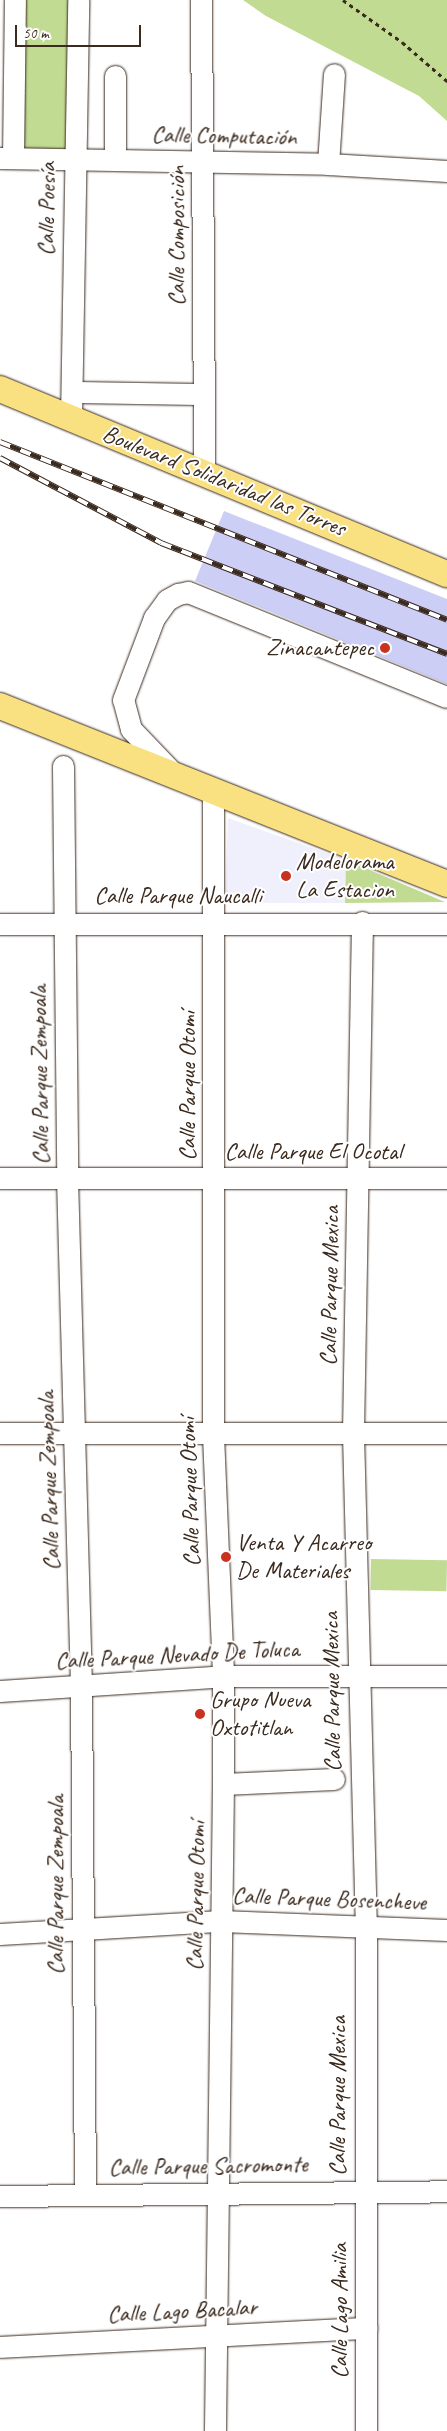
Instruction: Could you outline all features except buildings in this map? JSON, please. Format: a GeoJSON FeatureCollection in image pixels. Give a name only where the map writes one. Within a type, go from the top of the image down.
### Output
{"type":"FeatureCollection","features":[{"type":"Feature","properties":{"kind":"main road","name":"Boulevard Solidaridad las Torres"},"geometry":{"type":"LineString","coordinates":[[0,389],[447,574]]}},
{"type":"Feature","properties":{"kind":"main road"},"geometry":{"type":"LineString","coordinates":[[0,706],[447,884]]}},
{"type":"Feature","properties":{"kind":"street"},"geometry":{"type":"LineString","coordinates":[[6,158],[15,0]]}},
{"type":"Feature","properties":{"kind":"street","name":"Calle Poesía"},"geometry":{"type":"LineString","coordinates":[[71,418],[78,0]]}},
{"type":"Feature","properties":{"kind":"street","name":"Calle Composición"},"geometry":{"type":"LineString","coordinates":[[201,0],[204,472]]}},
{"type":"Feature","properties":{"kind":"street"},"geometry":{"type":"LineString","coordinates":[[328,164],[334,74]]}},
{"type":"Feature","properties":{"kind":"street"},"geometry":{"type":"LineString","coordinates":[[115,76],[115,159]]}},
{"type":"Feature","properties":{"kind":"street","name":"Calle Computación"},"geometry":{"type":"LineString","coordinates":[[6,158],[328,164],[447,171]]}},
{"type":"Feature","properties":{"kind":"street"},"geometry":{"type":"LineString","coordinates":[[72,392],[203,394]]}},
{"type":"Feature","properties":{"kind":"street"},"geometry":{"type":"LineString","coordinates":[[177,776],[131,729],[123,700],[154,618],[167,600],[178,594],[188,592],[447,697]]}},
{"type":"Feature","properties":{"kind":"street","name":"Calle Parque Zempoala"},"geometry":{"type":"LineString","coordinates":[[63,766],[67,1178],[81,1685],[85,2194]]}},
{"type":"Feature","properties":{"kind":"street","name":"Calle Parque Otomí"},"geometry":{"type":"LineString","coordinates":[[213,790],[215,1179],[213,1435],[223,1676],[220,2192],[215,2431]]}},
{"type":"Feature","properties":{"kind":"street","name":"Calle Parque Naucalli"},"geometry":{"type":"LineString","coordinates":[[0,924],[213,922],[447,924]]}},
{"type":"Feature","properties":{"kind":"street","name":"Calle Parque Mexica"},"geometry":{"type":"LineString","coordinates":[[362,922],[353,1434],[366,1925],[364,2191]]}},
{"type":"Feature","properties":{"kind":"street","name":"Calle Parque El Ocotal"},"geometry":{"type":"LineString","coordinates":[[0,1178],[447,1178]]}},
{"type":"Feature","properties":{"kind":"street"},"geometry":{"type":"LineString","coordinates":[[0,1433],[213,1435],[447,1433]]}},
{"type":"Feature","properties":{"kind":"street","name":"Calle Parque Nevado De Toluca"},"geometry":{"type":"LineString","coordinates":[[0,1691],[223,1676],[358,1674],[447,1676]]}},
{"type":"Feature","properties":{"kind":"street"},"geometry":{"type":"LineString","coordinates":[[223,1784],[334,1779]]}},
{"type":"Feature","properties":{"kind":"street","name":"Calle Parque Bosencheve"},"geometry":{"type":"LineString","coordinates":[[0,1934],[221,1921],[366,1925],[447,1930]]}},
{"type":"Feature","properties":{"kind":"street","name":"Calle Lago Amilia"},"geometry":{"type":"LineString","coordinates":[[364,2191],[367,2328],[366,2431]]}},
{"type":"Feature","properties":{"kind":"street","name":"Calle Parque Sacromonte"},"geometry":{"type":"LineString","coordinates":[[0,2196],[220,2192],[447,2191]]}},
{"type":"Feature","properties":{"kind":"street","name":"Calle Lago Bacalar"},"geometry":{"type":"LineString","coordinates":[[0,2346],[367,2328]]}},
{"type":"Feature","properties":{"kind":"path"},"geometry":{"type":"LineString","coordinates":[[343,0],[402,42],[447,81]]}},
{"type":"Feature","properties":{"kind":"shaded area"},"geometry":{"type":"Polygon","coordinates":[[[228,818],[346,860],[345,903],[225,903],[228,818]]]}},
{"type":"Feature","properties":{"kind":"green space"},"geometry":{"type":"Polygon","coordinates":[[[20,0],[72,0],[72,149],[20,149],[20,0]]]}},
{"type":"Feature","properties":{"kind":"green space"},"geometry":{"type":"Polygon","coordinates":[[[243,0],[447,0],[447,121],[419,96],[266,16],[243,0]]]}},
{"type":"Feature","properties":{"kind":"green space"},"geometry":{"type":"Polygon","coordinates":[[[346,860],[445,902],[345,903],[346,860]]]}},
{"type":"Feature","properties":{"kind":"green space"},"geometry":{"type":"Polygon","coordinates":[[[371,1559],[447,1560],[446,1591],[370,1590],[371,1559]]]}},
{"type":"Feature","properties":{"kind":"railway"},"geometry":{"type":"LineString","coordinates":[[0,442],[447,620]]}},
{"type":"Feature","properties":{"kind":"railway"},"geometry":{"type":"LineString","coordinates":[[0,458],[161,543],[447,654]]}},
{"type":"Feature","properties":{"kind":"place","name":"Zinacantepec"},"geometry":{"type":"Point","coordinates":[385,648]}},
{"type":"Feature","properties":{"kind":"place","name":"Modelorama La Estacion"},"geometry":{"type":"Point","coordinates":[286,876]}},
{"type":"Feature","properties":{"kind":"place","name":"Venta Y Acarreo De Materiales"},"geometry":{"type":"Point","coordinates":[226,1557]}},
{"type":"Feature","properties":{"kind":"place","name":"Grupo Nueva Oxtotitlan"},"geometry":{"type":"Point","coordinates":[200,1714]}}]}
